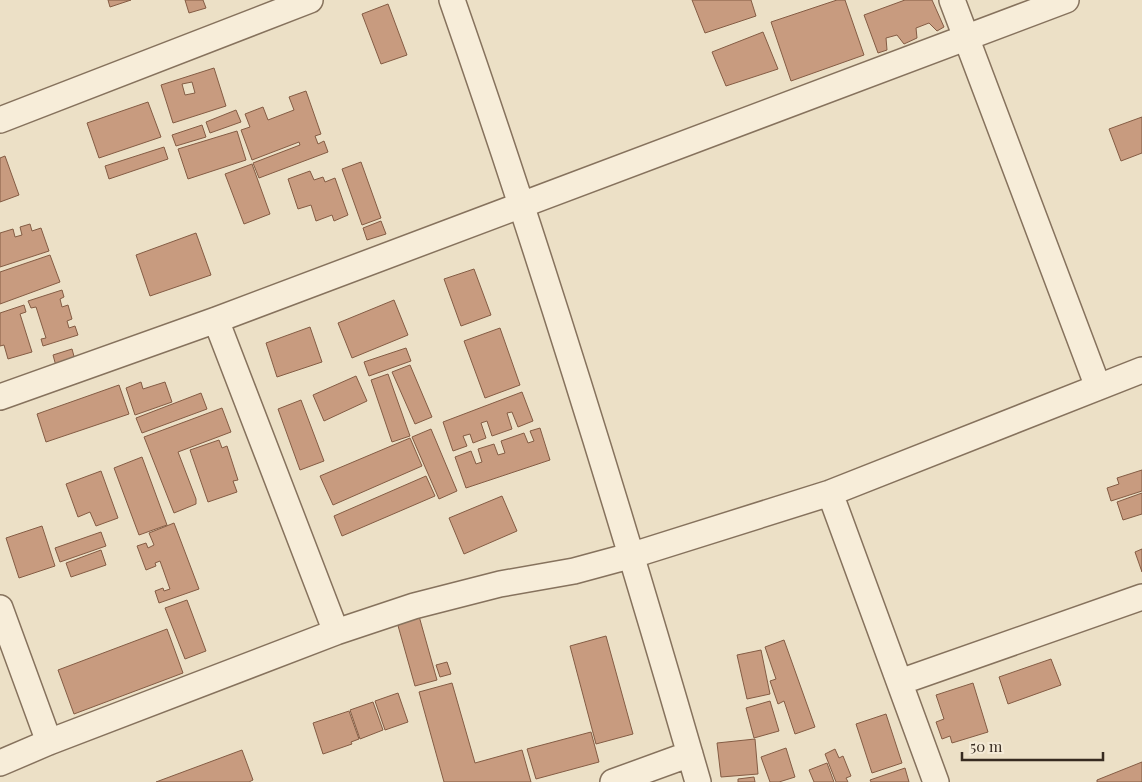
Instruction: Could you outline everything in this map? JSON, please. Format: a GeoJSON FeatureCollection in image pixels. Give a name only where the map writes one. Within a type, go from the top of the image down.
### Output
{"type":"FeatureCollection","features":[{"type":"Feature","properties":{"kind":"street"},"geometry":{"type":"LineString","coordinates":[[0,120],[310,0]]}},
{"type":"Feature","properties":{"kind":"street"},"geometry":{"type":"LineString","coordinates":[[452,0],[521,205],[633,555],[698,782]]}},
{"type":"Feature","properties":{"kind":"street"},"geometry":{"type":"LineString","coordinates":[[952,0],[1098,387]]}},
{"type":"Feature","properties":{"kind":"street"},"geometry":{"type":"LineString","coordinates":[[0,397],[216,320],[1066,0]]}},
{"type":"Feature","properties":{"kind":"street"},"geometry":{"type":"LineString","coordinates":[[216,320],[336,632]]}},
{"type":"Feature","properties":{"kind":"street"},"geometry":{"type":"LineString","coordinates":[[0,762],[336,632],[414,606],[500,584],[574,571],[633,555],[830,493],[1142,370]]}},
{"type":"Feature","properties":{"kind":"street"},"geometry":{"type":"LineString","coordinates":[[830,493],[936,782]]}},
{"type":"Feature","properties":{"kind":"street"},"geometry":{"type":"LineString","coordinates":[[900,682],[1142,597]]}},
{"type":"Feature","properties":{"kind":"street"},"geometry":{"type":"LineString","coordinates":[[0,608],[49,742]]}},
{"type":"Feature","properties":{"kind":"street"},"geometry":{"type":"LineString","coordinates":[[613,782],[690,754]]}},
{"type":"Feature","properties":{"kind":"building"},"geometry":{"type":"Polygon","coordinates":[[[108,0],[131,0],[110,7],[108,0]]]}},
{"type":"Feature","properties":{"kind":"building"},"geometry":{"type":"Polygon","coordinates":[[[185,0],[203,0],[206,8],[189,13],[185,0]]]}},
{"type":"Feature","properties":{"kind":"building"},"geometry":{"type":"Polygon","coordinates":[[[692,0],[751,0],[756,16],[705,33],[692,0]]]}},
{"type":"Feature","properties":{"kind":"building"},"geometry":{"type":"Polygon","coordinates":[[[837,0],[845,0],[864,55],[791,81],[771,22],[837,0]]]}},
{"type":"Feature","properties":{"kind":"building"},"geometry":{"type":"Polygon","coordinates":[[[905,0],[932,0],[944,27],[937,31],[929,23],[916,28],[917,38],[904,44],[897,35],[886,38],[887,50],[878,53],[864,15],[905,0]]]}},
{"type":"Feature","properties":{"kind":"building"},"geometry":{"type":"Polygon","coordinates":[[[388,4],[407,55],[381,64],[362,14],[388,4]]]}},
{"type":"Feature","properties":{"kind":"building"},"geometry":{"type":"Polygon","coordinates":[[[763,32],[778,69],[726,86],[712,52],[763,32]]]}},
{"type":"Feature","properties":{"kind":"building"},"geometry":{"type":"Polygon","coordinates":[[[214,68],[226,106],[173,123],[161,85],[214,68]],[[192,82],[182,84],[185,95],[195,93],[192,82]]]}},
{"type":"Feature","properties":{"kind":"building"},"geometry":{"type":"Polygon","coordinates":[[[306,91],[321,134],[315,136],[318,144],[324,141],[328,152],[259,178],[253,163],[300,145],[299,142],[252,160],[241,130],[250,127],[245,114],[263,107],[268,120],[294,110],[289,97],[306,91]]]}},
{"type":"Feature","properties":{"kind":"building"},"geometry":{"type":"Polygon","coordinates":[[[148,102],[161,137],[99,158],[87,123],[148,102]]]}},
{"type":"Feature","properties":{"kind":"building"},"geometry":{"type":"Polygon","coordinates":[[[236,110],[241,122],[210,133],[206,122],[236,110]]]}},
{"type":"Feature","properties":{"kind":"building"},"geometry":{"type":"Polygon","coordinates":[[[1142,117],[1142,153],[1121,161],[1109,129],[1142,117]]]}},
{"type":"Feature","properties":{"kind":"building"},"geometry":{"type":"Polygon","coordinates":[[[202,125],[206,137],[176,146],[172,135],[202,125]]]}},
{"type":"Feature","properties":{"kind":"building"},"geometry":{"type":"Polygon","coordinates":[[[237,131],[246,160],[188,179],[178,149],[237,131]]]}},
{"type":"Feature","properties":{"kind":"building"},"geometry":{"type":"Polygon","coordinates":[[[164,147],[168,159],[109,179],[105,166],[164,147]]]}},
{"type":"Feature","properties":{"kind":"building"},"geometry":{"type":"Polygon","coordinates":[[[5,156],[19,195],[0,202],[0,158],[5,156]]]}},
{"type":"Feature","properties":{"kind":"building"},"geometry":{"type":"Polygon","coordinates":[[[361,162],[381,218],[362,225],[342,169],[361,162]]]}},
{"type":"Feature","properties":{"kind":"building"},"geometry":{"type":"Polygon","coordinates":[[[252,164],[270,214],[244,224],[225,174],[252,164]]]}},
{"type":"Feature","properties":{"kind":"building"},"geometry":{"type":"Polygon","coordinates":[[[310,171],[314,180],[323,177],[325,182],[335,178],[348,215],[334,221],[332,215],[316,221],[311,205],[298,209],[288,179],[310,171]]]}},
{"type":"Feature","properties":{"kind":"building"},"geometry":{"type":"Polygon","coordinates":[[[381,221],[386,234],[367,240],[363,228],[381,221]]]}},
{"type":"Feature","properties":{"kind":"building"},"geometry":{"type":"Polygon","coordinates":[[[30,224],[32,231],[41,228],[49,251],[0,267],[0,233],[13,229],[15,237],[22,235],[20,227],[30,224]]]}},
{"type":"Feature","properties":{"kind":"building"},"geometry":{"type":"Polygon","coordinates":[[[196,233],[211,275],[150,296],[136,255],[196,233]]]}},
{"type":"Feature","properties":{"kind":"building"},"geometry":{"type":"Polygon","coordinates":[[[50,255],[60,282],[0,304],[0,272],[50,255]]]}},
{"type":"Feature","properties":{"kind":"building"},"geometry":{"type":"Polygon","coordinates":[[[474,269],[491,315],[461,326],[444,279],[474,269]]]}},
{"type":"Feature","properties":{"kind":"building"},"geometry":{"type":"Polygon","coordinates":[[[62,290],[64,297],[60,299],[62,307],[68,305],[72,319],[67,321],[69,328],[75,326],[78,335],[43,346],[41,339],[46,338],[36,307],[31,308],[28,301],[62,290]]]}},
{"type":"Feature","properties":{"kind":"building"},"geometry":{"type":"Polygon","coordinates":[[[394,300],[408,335],[352,358],[338,323],[394,300]]]}},
{"type":"Feature","properties":{"kind":"building"},"geometry":{"type":"Polygon","coordinates":[[[24,305],[26,312],[20,314],[32,352],[8,359],[4,345],[0,346],[0,313],[24,305]]]}},
{"type":"Feature","properties":{"kind":"building"},"geometry":{"type":"Polygon","coordinates":[[[310,327],[322,362],[277,377],[266,343],[310,327]]]}},
{"type":"Feature","properties":{"kind":"building"},"geometry":{"type":"Polygon","coordinates":[[[500,328],[520,385],[485,398],[464,341],[500,328]]]}},
{"type":"Feature","properties":{"kind":"building"},"geometry":{"type":"Polygon","coordinates":[[[406,348],[411,361],[369,376],[364,362],[406,348]]]}},
{"type":"Feature","properties":{"kind":"building"},"geometry":{"type":"Polygon","coordinates":[[[72,349],[75,360],[56,366],[53,355],[72,349]]]}},
{"type":"Feature","properties":{"kind":"building"},"geometry":{"type":"Polygon","coordinates":[[[410,365],[432,417],[415,424],[392,372],[410,365]]]}},
{"type":"Feature","properties":{"kind":"building"},"geometry":{"type":"Polygon","coordinates":[[[388,374],[410,436],[392,442],[371,380],[388,374]]]}},
{"type":"Feature","properties":{"kind":"building"},"geometry":{"type":"Polygon","coordinates":[[[356,376],[367,401],[324,421],[313,395],[356,376]]]}},
{"type":"Feature","properties":{"kind":"building"},"geometry":{"type":"Polygon","coordinates":[[[141,382],[143,389],[165,382],[172,402],[135,415],[126,388],[141,382]]]}},
{"type":"Feature","properties":{"kind":"building"},"geometry":{"type":"Polygon","coordinates":[[[119,385],[129,414],[46,442],[37,414],[119,385]]]}},
{"type":"Feature","properties":{"kind":"building"},"geometry":{"type":"Polygon","coordinates":[[[522,392],[533,421],[518,427],[512,412],[507,413],[512,429],[492,436],[487,421],[481,423],[486,438],[473,443],[470,434],[463,436],[467,446],[453,451],[443,422],[522,392]]]}},
{"type":"Feature","properties":{"kind":"building"},"geometry":{"type":"Polygon","coordinates":[[[201,393],[207,409],[142,433],[136,418],[201,393]]]}},
{"type":"Feature","properties":{"kind":"building"},"geometry":{"type":"Polygon","coordinates":[[[301,400],[324,461],[300,470],[278,409],[301,400]]]}},
{"type":"Feature","properties":{"kind":"building"},"geometry":{"type":"Polygon","coordinates":[[[222,408],[231,432],[178,452],[196,499],[196,504],[174,513],[144,437],[222,408]]]}},
{"type":"Feature","properties":{"kind":"building"},"geometry":{"type":"Polygon","coordinates":[[[540,428],[550,460],[466,488],[455,457],[471,451],[476,464],[482,462],[478,449],[494,444],[498,455],[505,453],[501,441],[524,433],[528,443],[534,441],[530,431],[540,428]]]}},
{"type":"Feature","properties":{"kind":"building"},"geometry":{"type":"Polygon","coordinates":[[[431,429],[457,491],[439,499],[412,437],[431,429]]]}},
{"type":"Feature","properties":{"kind":"building"},"geometry":{"type":"Polygon","coordinates":[[[410,438],[422,466],[333,505],[320,476],[410,438]]]}},
{"type":"Feature","properties":{"kind":"building"},"geometry":{"type":"Polygon","coordinates":[[[219,440],[222,448],[227,446],[238,480],[233,481],[237,492],[208,502],[190,450],[219,440]]]}},
{"type":"Feature","properties":{"kind":"building"},"geometry":{"type":"Polygon","coordinates":[[[142,457],[167,525],[139,535],[114,468],[142,457]]]}},
{"type":"Feature","properties":{"kind":"building"},"geometry":{"type":"Polygon","coordinates":[[[1142,470],[1142,491],[1111,501],[1107,488],[1119,484],[1117,478],[1142,470]]]}},
{"type":"Feature","properties":{"kind":"building"},"geometry":{"type":"Polygon","coordinates":[[[101,471],[118,518],[96,526],[90,512],[78,517],[66,484],[101,471]]]}},
{"type":"Feature","properties":{"kind":"building"},"geometry":{"type":"Polygon","coordinates":[[[426,476],[435,496],[342,536],[334,516],[426,476]]]}},
{"type":"Feature","properties":{"kind":"building"},"geometry":{"type":"Polygon","coordinates":[[[1142,493],[1142,514],[1123,520],[1117,502],[1142,493]]]}},
{"type":"Feature","properties":{"kind":"building"},"geometry":{"type":"Polygon","coordinates":[[[502,496],[517,531],[464,554],[449,518],[502,496]]]}},
{"type":"Feature","properties":{"kind":"building"},"geometry":{"type":"Polygon","coordinates":[[[174,523],[199,589],[159,603],[155,591],[163,588],[164,591],[170,589],[160,561],[155,563],[156,566],[146,570],[137,546],[146,543],[148,548],[154,545],[149,533],[174,523]]]}},
{"type":"Feature","properties":{"kind":"building"},"geometry":{"type":"Polygon","coordinates":[[[42,526],[55,566],[19,578],[6,538],[42,526]]]}},
{"type":"Feature","properties":{"kind":"building"},"geometry":{"type":"Polygon","coordinates":[[[101,532],[106,546],[60,562],[55,548],[101,532]]]}},
{"type":"Feature","properties":{"kind":"building"},"geometry":{"type":"Polygon","coordinates":[[[1142,549],[1142,572],[1135,552],[1142,549]]]}},
{"type":"Feature","properties":{"kind":"building"},"geometry":{"type":"Polygon","coordinates":[[[101,550],[106,565],[71,577],[66,563],[101,550]]]}},
{"type":"Feature","properties":{"kind":"building"},"geometry":{"type":"Polygon","coordinates":[[[187,600],[206,651],[185,659],[165,608],[187,600]]]}},
{"type":"Feature","properties":{"kind":"building"},"geometry":{"type":"Polygon","coordinates":[[[417,609],[437,680],[415,686],[395,615],[417,609]]]}},
{"type":"Feature","properties":{"kind":"building"},"geometry":{"type":"Polygon","coordinates":[[[167,629],[183,673],[74,714],[58,670],[167,629]]]}},
{"type":"Feature","properties":{"kind":"building"},"geometry":{"type":"Polygon","coordinates":[[[606,636],[633,734],[596,744],[570,646],[606,636]]]}},
{"type":"Feature","properties":{"kind":"building"},"geometry":{"type":"Polygon","coordinates":[[[784,640],[815,727],[795,734],[784,701],[778,704],[770,681],[776,679],[765,647],[784,640]]]}},
{"type":"Feature","properties":{"kind":"building"},"geometry":{"type":"Polygon","coordinates":[[[761,650],[770,694],[747,699],[737,655],[761,650]]]}},
{"type":"Feature","properties":{"kind":"building"},"geometry":{"type":"Polygon","coordinates":[[[1051,659],[1061,685],[1008,704],[999,677],[1051,659]]]}},
{"type":"Feature","properties":{"kind":"building"},"geometry":{"type":"Polygon","coordinates":[[[447,662],[451,674],[440,677],[436,665],[447,662]]]}},
{"type":"Feature","properties":{"kind":"building"},"geometry":{"type":"Polygon","coordinates":[[[452,683],[475,763],[522,750],[531,782],[444,782],[419,692],[452,683]]]}},
{"type":"Feature","properties":{"kind":"building"},"geometry":{"type":"Polygon","coordinates":[[[973,683],[988,732],[952,743],[950,736],[942,739],[936,722],[944,719],[936,695],[973,683]]]}},
{"type":"Feature","properties":{"kind":"building"},"geometry":{"type":"Polygon","coordinates":[[[398,693],[408,722],[385,730],[375,701],[398,693]]]}},
{"type":"Feature","properties":{"kind":"building"},"geometry":{"type":"Polygon","coordinates":[[[770,701],[779,731],[754,738],[746,708],[770,701]]]}},
{"type":"Feature","properties":{"kind":"building"},"geometry":{"type":"Polygon","coordinates":[[[373,702],[383,730],[360,739],[350,710],[373,702]]]}},
{"type":"Feature","properties":{"kind":"building"},"geometry":{"type":"Polygon","coordinates":[[[349,711],[359,739],[351,742],[352,744],[323,754],[313,723],[349,711]]]}},
{"type":"Feature","properties":{"kind":"building"},"geometry":{"type":"Polygon","coordinates":[[[886,714],[902,763],[872,773],[856,724],[886,714]]]}},
{"type":"Feature","properties":{"kind":"building"},"geometry":{"type":"Polygon","coordinates":[[[591,732],[599,762],[536,779],[527,749],[591,732]]]}},
{"type":"Feature","properties":{"kind":"building"},"geometry":{"type":"Polygon","coordinates":[[[755,739],[758,774],[721,777],[717,743],[755,739]]]}},
{"type":"Feature","properties":{"kind":"building"},"geometry":{"type":"Polygon","coordinates":[[[786,748],[795,777],[779,782],[770,782],[761,757],[786,748]]]}},
{"type":"Feature","properties":{"kind":"building"},"geometry":{"type":"Polygon","coordinates":[[[835,749],[839,758],[843,756],[851,776],[846,778],[848,782],[836,782],[825,754],[835,749]]]}},
{"type":"Feature","properties":{"kind":"building"},"geometry":{"type":"Polygon","coordinates":[[[242,750],[253,780],[249,782],[156,782],[242,750]]]}},
{"type":"Feature","properties":{"kind":"building"},"geometry":{"type":"Polygon","coordinates":[[[1142,762],[1142,782],[1097,782],[1097,780],[1142,762]]]}},
{"type":"Feature","properties":{"kind":"building"},"geometry":{"type":"Polygon","coordinates":[[[827,763],[834,782],[814,782],[809,770],[827,763]]]}},
{"type":"Feature","properties":{"kind":"building"},"geometry":{"type":"Polygon","coordinates":[[[905,768],[909,782],[871,782],[870,780],[905,768]]]}},
{"type":"Feature","properties":{"kind":"building"},"geometry":{"type":"Polygon","coordinates":[[[754,777],[755,782],[738,782],[738,779],[754,777]]]}}]}
